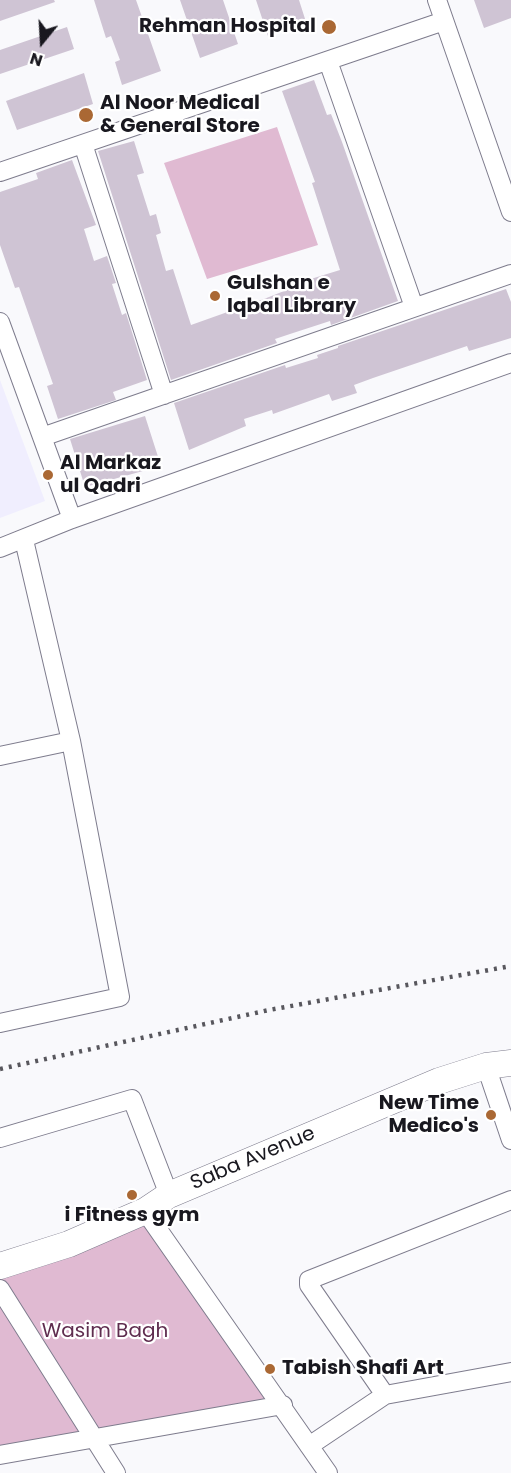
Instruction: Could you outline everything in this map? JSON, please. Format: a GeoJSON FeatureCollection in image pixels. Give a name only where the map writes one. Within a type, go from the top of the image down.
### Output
{"type":"FeatureCollection","features":[{"type":"Feature","properties":{"kind":"main road","name":"Saba Avenue"},"geometry":{"type":"LineString","coordinates":[[0,1266],[69,1244],[145,1211],[169,1195],[439,1081],[499,1064]]}},
{"type":"Feature","properties":{"kind":"street"},"geometry":{"type":"LineString","coordinates":[[437,0],[511,212]]}},
{"type":"Feature","properties":{"kind":"street"},"geometry":{"type":"LineString","coordinates":[[0,172],[444,21]]}},
{"type":"Feature","properties":{"kind":"street"},"geometry":{"type":"LineString","coordinates":[[328,61],[414,307]]}},
{"type":"Feature","properties":{"kind":"street"},"geometry":{"type":"LineString","coordinates":[[83,144],[164,394]]}},
{"type":"Feature","properties":{"kind":"street"},"geometry":{"type":"LineString","coordinates":[[42,437],[511,274]]}},
{"type":"Feature","properties":{"kind":"street"},"geometry":{"type":"LineString","coordinates":[[0,322],[72,519]]}},
{"type":"Feature","properties":{"kind":"street"},"geometry":{"type":"LineString","coordinates":[[0,548],[72,519],[511,363]]}},
{"type":"Feature","properties":{"kind":"street"},"geometry":{"type":"LineString","coordinates":[[1,1018],[120,997],[71,741],[24,540]]}},
{"type":"Feature","properties":{"kind":"street"},"geometry":{"type":"LineString","coordinates":[[0,756],[71,741]]}},
{"type":"Feature","properties":{"kind":"street"},"geometry":{"type":"LineString","coordinates":[[499,1064],[511,1140]]}},
{"type":"Feature","properties":{"kind":"street"},"geometry":{"type":"LineString","coordinates":[[0,1138],[132,1099],[169,1195]]}},
{"type":"Feature","properties":{"kind":"street"},"geometry":{"type":"LineString","coordinates":[[385,1395],[309,1285],[309,1280],[511,1200]]}},
{"type":"Feature","properties":{"kind":"street"},"geometry":{"type":"LineString","coordinates":[[145,1211],[283,1405],[309,1446],[320,1470]]}},
{"type":"Feature","properties":{"kind":"street"},"geometry":{"type":"LineString","coordinates":[[0,1289],[116,1473]]}},
{"type":"Feature","properties":{"kind":"street"},"geometry":{"type":"LineString","coordinates":[[309,1446],[385,1395],[511,1372]]}},
{"type":"Feature","properties":{"kind":"street"},"geometry":{"type":"LineString","coordinates":[[0,1455],[283,1405]]}},
{"type":"Feature","properties":{"kind":"shaded area"},"geometry":{"type":"Polygon","coordinates":[[[0,380],[45,501],[0,518],[0,380]]]}},
{"type":"Feature","properties":{"kind":"green space"},"geometry":{"type":"Polygon","coordinates":[[[277,127],[318,245],[207,279],[164,163],[277,127]]]}},
{"type":"Feature","properties":{"kind":"green space","name":"Wasim Bagh"},"geometry":{"type":"Polygon","coordinates":[[[139,1214],[283,1405],[0,1453],[0,1265],[139,1214]]]}},
{"type":"Feature","properties":{"kind":"building"},"geometry":{"type":"Polygon","coordinates":[[[0,0],[54,0],[55,2],[0,21],[0,0]]]}},
{"type":"Feature","properties":{"kind":"building"},"geometry":{"type":"Polygon","coordinates":[[[94,0],[136,0],[161,71],[122,85],[115,62],[120,60],[111,36],[106,38],[94,0]]]}},
{"type":"Feature","properties":{"kind":"building"},"geometry":{"type":"Polygon","coordinates":[[[180,0],[223,0],[238,44],[200,58],[180,0]]]}},
{"type":"Feature","properties":{"kind":"building"},"geometry":{"type":"Polygon","coordinates":[[[256,0],[299,0],[306,22],[268,36],[256,0]]]}},
{"type":"Feature","properties":{"kind":"building"},"geometry":{"type":"Polygon","coordinates":[[[474,0],[511,0],[511,18],[484,28],[474,0]]]}},
{"type":"Feature","properties":{"kind":"building"},"geometry":{"type":"Polygon","coordinates":[[[67,27],[74,49],[0,74],[0,50],[67,27]]]}},
{"type":"Feature","properties":{"kind":"building"},"geometry":{"type":"Polygon","coordinates":[[[84,73],[93,104],[17,130],[6,101],[84,73]]]}},
{"type":"Feature","properties":{"kind":"building"},"geometry":{"type":"Polygon","coordinates":[[[314,80],[327,115],[331,114],[342,142],[398,301],[331,325],[330,321],[275,339],[277,343],[171,380],[98,151],[134,141],[144,173],[137,175],[150,216],[156,214],[161,233],[156,235],[166,271],[173,269],[191,325],[289,289],[288,286],[340,270],[312,183],[315,182],[282,91],[314,80]]]}},
{"type":"Feature","properties":{"kind":"building"},"geometry":{"type":"Polygon","coordinates":[[[72,160],[96,225],[84,229],[94,261],[107,256],[116,283],[112,284],[122,315],[126,313],[147,380],[113,392],[116,400],[58,419],[47,386],[53,384],[19,287],[15,288],[0,245],[0,192],[38,179],[36,173],[72,160]]]}},
{"type":"Feature","properties":{"kind":"building"},"geometry":{"type":"Polygon","coordinates":[[[506,289],[511,302],[511,338],[469,351],[467,346],[373,378],[354,385],[357,393],[332,401],[329,394],[273,414],[272,410],[244,419],[246,426],[189,450],[174,403],[285,365],[286,368],[318,358],[317,355],[338,348],[338,346],[506,289]]]}},
{"type":"Feature","properties":{"kind":"building"},"geometry":{"type":"Polygon","coordinates":[[[145,416],[161,466],[85,487],[70,439],[145,416]]]}},
{"type":"Feature","properties":{"kind":"railway"},"geometry":{"type":"LineString","coordinates":[[0,1069],[269,1010],[511,966]]}},
{"type":"Feature","properties":{"kind":"place","name":"Rehman Hospital"},"geometry":{"type":"Point","coordinates":[329,27]}},
{"type":"Feature","properties":{"kind":"place","name":"Al Noor Medical & General Store"},"geometry":{"type":"Point","coordinates":[86,115]}},
{"type":"Feature","properties":{"kind":"place","name":"Gulshan e Iqbal Library"},"geometry":{"type":"Point","coordinates":[215,296]}},
{"type":"Feature","properties":{"kind":"place","name":"Al Markaz ul Qadri"},"geometry":{"type":"Point","coordinates":[48,475]}},
{"type":"Feature","properties":{"kind":"place","name":"New Time Medico's"},"geometry":{"type":"Point","coordinates":[491,1115]}},
{"type":"Feature","properties":{"kind":"place","name":"i Fitness gym"},"geometry":{"type":"Point","coordinates":[132,1195]}},
{"type":"Feature","properties":{"kind":"place","name":"Tabish Shafi Art"},"geometry":{"type":"Point","coordinates":[270,1369]}}]}
